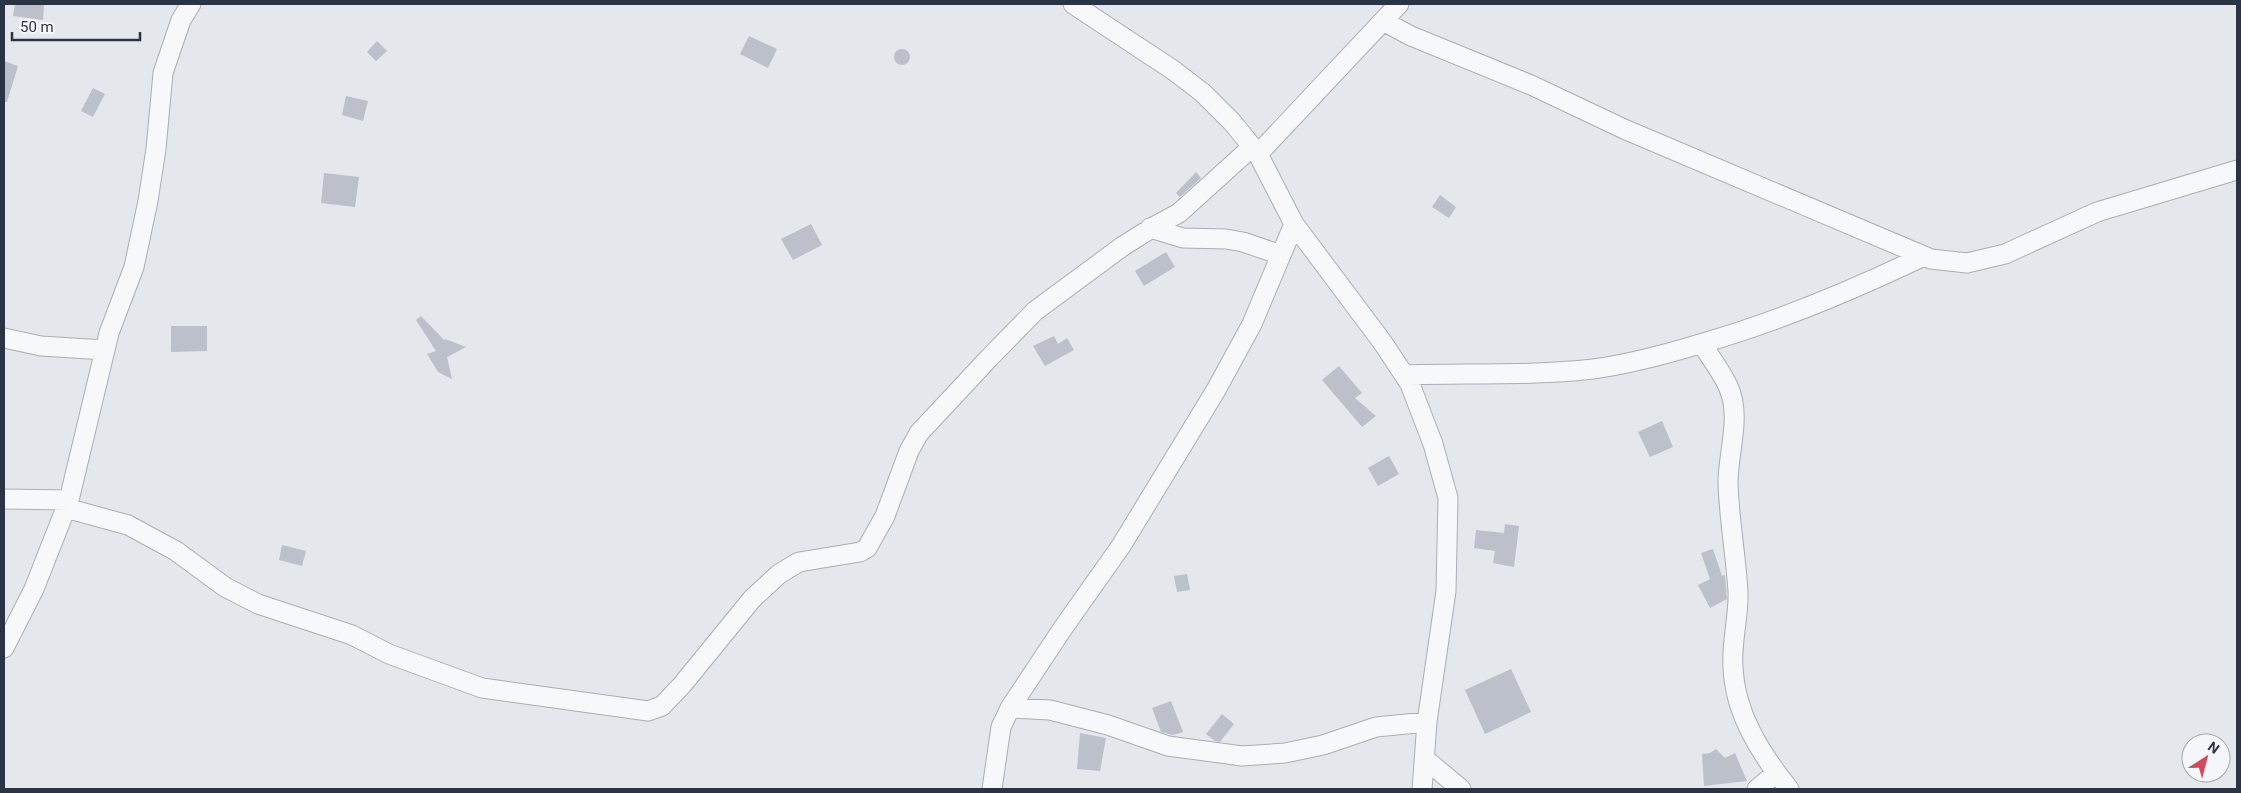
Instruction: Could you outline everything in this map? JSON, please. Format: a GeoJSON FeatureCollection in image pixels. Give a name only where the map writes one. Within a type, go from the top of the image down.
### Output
{"type":"FeatureCollection","features":[{"type":"Feature","properties":{"kind":"street"},"geometry":{"type":"LineString","coordinates":[[4,648],[34,589],[68,504],[109,333],[134,267],[148,201],[156,149],[163,73],[182,20],[191,4]]}},
{"type":"Feature","properties":{"kind":"street"},"geometry":{"type":"LineString","coordinates":[[1073,4],[1166,65],[1204,93],[1232,122],[1255,150],[1294,224],[1383,343],[1410,384],[1433,444],[1448,498],[1446,590],[1427,722],[1422,789]]}},
{"type":"Feature","properties":{"kind":"street"},"geometry":{"type":"LineString","coordinates":[[4,498],[68,504],[128,525],[176,551],[225,587],[258,604],[352,635],[389,654],[482,688],[648,710],[662,706],[752,599],[779,574],[799,562],[860,552],[867,548],[885,516],[909,451],[919,434],[937,412],[1035,311],[1150,228],[1179,213],[1255,150],[1399,4]]}},
{"type":"Feature","properties":{"kind":"street"},"geometry":{"type":"LineString","coordinates":[[1384,21],[1411,36],[1531,85],[1624,129],[1931,259],[1967,263],[2005,254],[2097,212],[2237,170]]}},
{"type":"Feature","properties":{"kind":"street"},"geometry":{"type":"LineString","coordinates":[[992,789],[1001,727],[1010,708],[1121,546],[1216,390],[1252,324],[1294,224]]}},
{"type":"Feature","properties":{"kind":"street"},"geometry":{"type":"LineString","coordinates":[[1150,228],[1184,238],[1226,239],[1243,242],[1281,255]]}},
{"type":"Feature","properties":{"kind":"street"},"geometry":{"type":"LineString","coordinates":[[1404,374],[1553,372],[1595,368],[1659,356],[1752,329],[1858,288],[1924,256]]}},
{"type":"Feature","properties":{"kind":"street"},"geometry":{"type":"LineString","coordinates":[[4,338],[41,346],[105,350]]}},
{"type":"Feature","properties":{"kind":"street"},"geometry":{"type":"LineString","coordinates":[[1702,344],[1728,386],[1734,412],[1732,454],[1728,471],[1738,605],[1732,667],[1737,697],[1749,729],[1789,789]]}},
{"type":"Feature","properties":{"kind":"street"},"geometry":{"type":"LineString","coordinates":[[1010,708],[1050,710],[1108,726],[1168,746],[1242,756],[1285,753],[1323,745],[1376,727],[1427,722]]}},
{"type":"Feature","properties":{"kind":"street"},"geometry":{"type":"LineString","coordinates":[[1425,759],[1461,789]]}},
{"type":"Feature","properties":{"kind":"street"},"geometry":{"type":"LineString","coordinates":[[1757,789],[1776,772]]}},
{"type":"Feature","properties":{"kind":"building"},"geometry":{"type":"Polygon","coordinates":[[[15,4],[44,4],[43,20],[13,16],[15,4]]]}},
{"type":"Feature","properties":{"kind":"building"},"geometry":{"type":"Polygon","coordinates":[[[749,36],[777,49],[768,68],[740,54],[749,36]]]}},
{"type":"Feature","properties":{"kind":"building"},"geometry":{"type":"Polygon","coordinates":[[[377,41],[387,51],[376,61],[367,52],[377,41]]]}},
{"type":"Feature","properties":{"kind":"building"},"geometry":{"type":"Polygon","coordinates":[[[902,49],[910,57],[902,65],[894,57],[902,49]]]}},
{"type":"Feature","properties":{"kind":"building"},"geometry":{"type":"Polygon","coordinates":[[[4,61],[18,66],[7,102],[4,102],[4,61]]]}},
{"type":"Feature","properties":{"kind":"building"},"geometry":{"type":"Polygon","coordinates":[[[93,88],[105,94],[93,117],[81,111],[93,88]]]}},
{"type":"Feature","properties":{"kind":"building"},"geometry":{"type":"Polygon","coordinates":[[[346,96],[368,101],[363,121],[342,115],[346,96]]]}},
{"type":"Feature","properties":{"kind":"building"},"geometry":{"type":"Polygon","coordinates":[[[1196,172],[1201,178],[1180,197],[1176,193],[1196,172]]]}},
{"type":"Feature","properties":{"kind":"building"},"geometry":{"type":"Polygon","coordinates":[[[324,173],[359,177],[355,207],[321,203],[324,173]]]}},
{"type":"Feature","properties":{"kind":"building"},"geometry":{"type":"Polygon","coordinates":[[[1440,195],[1456,207],[1449,218],[1432,207],[1440,195]]]}},
{"type":"Feature","properties":{"kind":"building"},"geometry":{"type":"Polygon","coordinates":[[[811,224],[822,245],[793,260],[781,239],[811,224]]]}},
{"type":"Feature","properties":{"kind":"building"},"geometry":{"type":"Polygon","coordinates":[[[1166,252],[1175,267],[1144,286],[1135,271],[1166,252]]]}},
{"type":"Feature","properties":{"kind":"building"},"geometry":{"type":"Polygon","coordinates":[[[421,316],[444,340],[466,347],[447,357],[452,379],[438,372],[427,354],[436,351],[416,320],[421,316]]]}},
{"type":"Feature","properties":{"kind":"building"},"geometry":{"type":"Polygon","coordinates":[[[171,326],[207,326],[207,351],[171,352],[171,326]]]}},
{"type":"Feature","properties":{"kind":"building"},"geometry":{"type":"Polygon","coordinates":[[[1054,336],[1058,344],[1067,338],[1074,350],[1045,366],[1033,346],[1054,336]]]}},
{"type":"Feature","properties":{"kind":"building"},"geometry":{"type":"Polygon","coordinates":[[[1339,366],[1362,393],[1355,398],[1376,416],[1362,427],[1322,380],[1339,366]]]}},
{"type":"Feature","properties":{"kind":"building"},"geometry":{"type":"Polygon","coordinates":[[[1662,421],[1673,447],[1650,457],[1638,432],[1662,421]]]}},
{"type":"Feature","properties":{"kind":"building"},"geometry":{"type":"Polygon","coordinates":[[[1389,456],[1399,474],[1378,486],[1368,468],[1389,456]]]}},
{"type":"Feature","properties":{"kind":"building"},"geometry":{"type":"Polygon","coordinates":[[[1505,524],[1519,526],[1514,567],[1493,563],[1495,551],[1474,548],[1476,530],[1504,533],[1505,524]]]}},
{"type":"Feature","properties":{"kind":"building"},"geometry":{"type":"Polygon","coordinates":[[[282,545],[306,551],[302,566],[279,560],[282,545]]]}},
{"type":"Feature","properties":{"kind":"building"},"geometry":{"type":"Polygon","coordinates":[[[1713,549],[1722,576],[1725,575],[1727,599],[1710,608],[1698,585],[1710,579],[1701,553],[1713,549]]]}},
{"type":"Feature","properties":{"kind":"building"},"geometry":{"type":"Polygon","coordinates":[[[1187,574],[1190,590],[1177,592],[1174,576],[1187,574]]]}},
{"type":"Feature","properties":{"kind":"building"},"geometry":{"type":"Polygon","coordinates":[[[1511,669],[1531,712],[1485,734],[1465,690],[1511,669]]]}},
{"type":"Feature","properties":{"kind":"building"},"geometry":{"type":"Polygon","coordinates":[[[1171,701],[1183,732],[1173,735],[1161,732],[1152,708],[1171,701]]]}},
{"type":"Feature","properties":{"kind":"building"},"geometry":{"type":"Polygon","coordinates":[[[1222,714],[1234,724],[1220,742],[1215,741],[1206,734],[1222,714]]]}},
{"type":"Feature","properties":{"kind":"building"},"geometry":{"type":"Polygon","coordinates":[[[1080,733],[1106,738],[1100,771],[1077,769],[1080,733]]]}},
{"type":"Feature","properties":{"kind":"building"},"geometry":{"type":"Polygon","coordinates":[[[1716,749],[1725,758],[1735,753],[1747,781],[1704,786],[1702,754],[1710,753],[1716,749]]]}}]}
